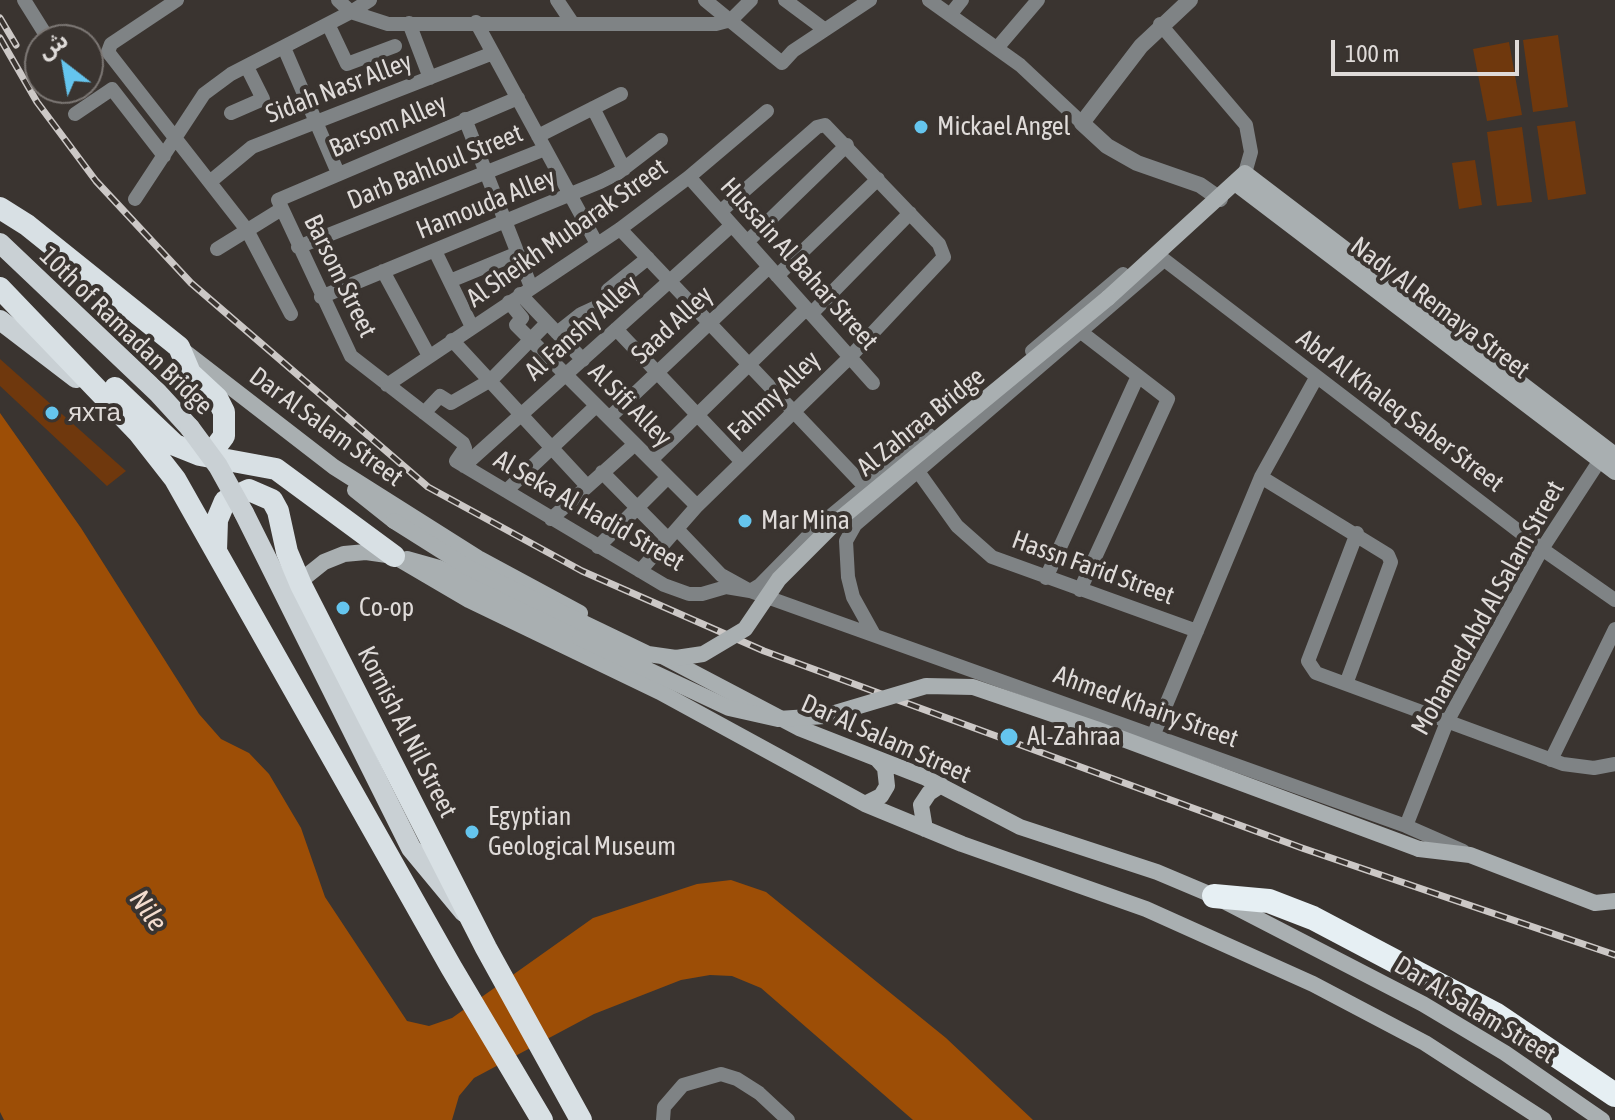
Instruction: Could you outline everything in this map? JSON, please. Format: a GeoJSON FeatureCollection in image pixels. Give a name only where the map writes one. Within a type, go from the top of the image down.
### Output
{"type":"FeatureCollection","features":[{"type":"Feature","properties":{"kind":"highway"},"geometry":{"type":"LineString","coordinates":[[0,208],[179,347],[190,373],[217,398],[224,412],[224,436],[209,456]]}},
{"type":"Feature","properties":{"kind":"highway"},"geometry":{"type":"LineString","coordinates":[[0,288],[164,463],[451,967],[542,1120]]}},
{"type":"Feature","properties":{"kind":"highway"},"geometry":{"type":"LineString","coordinates":[[64,356],[101,374],[168,440],[192,452],[255,463],[286,474],[394,556]]}},
{"type":"Feature","properties":{"kind":"highway","name":"Kornish Al Nil Street"},"geometry":{"type":"LineString","coordinates":[[217,555],[217,520],[225,501],[242,491],[261,493],[278,511],[299,582],[486,948],[581,1120]]}},
{"type":"Feature","properties":{"kind":"highway"},"geometry":{"type":"LineString","coordinates":[[1214,896],[1269,901],[1313,918],[1495,1014],[1615,1095]]}},
{"type":"Feature","properties":{"kind":"main road","name":"Al Zahraa Bridge"},"geometry":{"type":"LineString","coordinates":[[334,467],[361,497],[467,567],[648,654],[676,658],[703,654],[745,629],[779,579],[835,523],[1161,258],[1240,178]]}},
{"type":"Feature","properties":{"kind":"main road","name":"Nady Al Remaya Street"},"geometry":{"type":"LineString","coordinates":[[1240,178],[1607,458],[1615,472]]}},
{"type":"Feature","properties":{"kind":"main road","name":"10th of Ramadan Bridge"},"geometry":{"type":"LineString","coordinates":[[0,243],[158,393],[205,447],[238,501],[411,848],[470,917]]}},
{"type":"Feature","properties":{"kind":"main road"},"geometry":{"type":"LineString","coordinates":[[0,320],[109,403]]}},
{"type":"Feature","properties":{"kind":"main road","name":"Dar Al Salam Street"},"geometry":{"type":"LineString","coordinates":[[179,347],[334,467],[515,580],[736,692],[799,728],[941,785],[1044,836],[1157,872],[1214,896],[1423,1004],[1505,1053],[1602,1120]]}},
{"type":"Feature","properties":{"kind":"main road","name":"Dar Al Salam Street"},"geometry":{"type":"LineString","coordinates":[[299,582],[324,562],[344,554],[366,552],[394,556],[469,600],[634,678],[865,804],[925,829],[1092,888],[1256,957],[1425,1043],[1544,1120]]}},
{"type":"Feature","properties":{"kind":"main road"},"geometry":{"type":"LineString","coordinates":[[394,556],[439,568],[729,708],[778,719],[825,716],[926,686],[973,687],[1096,729],[1419,849],[1470,855]]}},
{"type":"Feature","properties":{"kind":"main road"},"geometry":{"type":"LineString","coordinates":[[865,804],[877,800],[887,786],[885,768],[877,759]]}},
{"type":"Feature","properties":{"kind":"main road"},"geometry":{"type":"LineString","coordinates":[[925,829],[921,805],[929,793],[941,785]]}},
{"type":"Feature","properties":{"kind":"main road","name":"Ahmed Khairy Street"},"geometry":{"type":"LineString","coordinates":[[1470,855],[1595,903],[1615,901]]}},
{"type":"Feature","properties":{"kind":"street"},"geometry":{"type":"LineString","coordinates":[[24,0],[39,24]]}},
{"type":"Feature","properties":{"kind":"street"},"geometry":{"type":"LineString","coordinates":[[177,0],[159,5],[111,44],[108,47],[110,56],[177,136],[247,230],[291,314]]}},
{"type":"Feature","properties":{"kind":"street"},"geometry":{"type":"LineString","coordinates":[[338,0],[351,12],[388,24],[571,21],[716,24],[731,20],[751,0]]}},
{"type":"Feature","properties":{"kind":"street"},"geometry":{"type":"LineString","coordinates":[[135,199],[204,94],[370,0]]}},
{"type":"Feature","properties":{"kind":"street"},"geometry":{"type":"LineString","coordinates":[[557,0],[571,21]]}},
{"type":"Feature","properties":{"kind":"street"},"geometry":{"type":"LineString","coordinates":[[705,0],[782,63],[863,2]]}},
{"type":"Feature","properties":{"kind":"street"},"geometry":{"type":"LineString","coordinates":[[785,0],[824,29]]}},
{"type":"Feature","properties":{"kind":"street"},"geometry":{"type":"LineString","coordinates":[[929,0],[997,48],[1107,146],[1137,163],[1200,185],[1220,199]]}},
{"type":"Feature","properties":{"kind":"street"},"geometry":{"type":"LineString","coordinates":[[950,15],[962,0]]}},
{"type":"Feature","properties":{"kind":"street"},"geometry":{"type":"LineString","coordinates":[[997,48],[1038,0]]}},
{"type":"Feature","properties":{"kind":"street"},"geometry":{"type":"LineString","coordinates":[[1082,123],[1160,24],[1190,0]]}},
{"type":"Feature","properties":{"kind":"street"},"geometry":{"type":"LineString","coordinates":[[476,22],[597,244]]}},
{"type":"Feature","properties":{"kind":"street"},"geometry":{"type":"LineString","coordinates":[[409,23],[430,78]]}},
{"type":"Feature","properties":{"kind":"street"},"geometry":{"type":"LineString","coordinates":[[328,24],[347,64],[395,46]]}},
{"type":"Feature","properties":{"kind":"street"},"geometry":{"type":"LineString","coordinates":[[1160,24],[1246,125],[1251,152],[1240,178]]}},
{"type":"Feature","properties":{"kind":"street"},"geometry":{"type":"LineString","coordinates":[[285,50],[338,173]]}},
{"type":"Feature","properties":{"kind":"street","name":"Sidah Nasr Alley"},"geometry":{"type":"LineString","coordinates":[[211,181],[248,149],[493,53]]}},
{"type":"Feature","properties":{"kind":"street"},"geometry":{"type":"LineString","coordinates":[[231,113],[263,99],[247,67]]}},
{"type":"Feature","properties":{"kind":"street"},"geometry":{"type":"LineString","coordinates":[[75,114],[112,89],[164,156]]}},
{"type":"Feature","properties":{"kind":"street","name":"Darb Bahloul Street"},"geometry":{"type":"LineString","coordinates":[[298,247],[486,172],[542,143],[593,108],[621,94]]}},
{"type":"Feature","properties":{"kind":"street","name":"Barsom Alley"},"geometry":{"type":"LineString","coordinates":[[217,249],[279,205],[338,173],[518,98]]}},
{"type":"Feature","properties":{"kind":"street"},"geometry":{"type":"LineString","coordinates":[[593,108],[624,169]]}},
{"type":"Feature","properties":{"kind":"street","name":"Al Sheikh Mubarak Street"},"geometry":{"type":"LineString","coordinates":[[387,385],[620,229],[689,177],[767,111]]}},
{"type":"Feature","properties":{"kind":"street","name":"Al Sifi Alley"},"geometry":{"type":"LineString","coordinates":[[465,119],[518,253],[522,318],[516,325],[697,506]]}},
{"type":"Feature","properties":{"kind":"street"},"geometry":{"type":"LineString","coordinates":[[651,460],[910,213],[825,125],[817,127],[720,212]]}},
{"type":"Feature","properties":{"kind":"street","name":"Hamouda Alley"},"geometry":{"type":"LineString","coordinates":[[321,297],[570,195],[624,169],[661,140]]}},
{"type":"Feature","properties":{"kind":"street"},"geometry":{"type":"LineString","coordinates":[[747,242],[847,145]]}},
{"type":"Feature","properties":{"kind":"street","name":"Hussain Al Bahar Street"},"geometry":{"type":"LineString","coordinates":[[689,177],[873,383]]}},
{"type":"Feature","properties":{"kind":"street","name":"Saad Alley"},"geometry":{"type":"LineString","coordinates":[[609,418],[709,323],[878,179]]}},
{"type":"Feature","properties":{"kind":"street","name":"Barsom Street"},"geometry":{"type":"LineString","coordinates":[[279,205],[351,356],[465,446],[459,463]]}},
{"type":"Feature","properties":{"kind":"street","name":"Fahmy Alley"},"geometry":{"type":"LineString","coordinates":[[640,571],[697,506],[850,357],[944,257],[939,244],[910,213]]}},
{"type":"Feature","properties":{"kind":"street","name":"Al Fanshy Alley"},"geometry":{"type":"LineString","coordinates":[[459,463],[522,414],[732,225]]}},
{"type":"Feature","properties":{"kind":"street"},"geometry":{"type":"LineString","coordinates":[[620,229],[879,501]]}},
{"type":"Feature","properties":{"kind":"street"},"geometry":{"type":"LineString","coordinates":[[435,251],[472,327]]}},
{"type":"Feature","properties":{"kind":"street"},"geometry":{"type":"LineString","coordinates":[[450,281],[518,253]]}},
{"type":"Feature","properties":{"kind":"street"},"geometry":{"type":"LineString","coordinates":[[424,413],[440,396],[451,403],[491,380],[531,341],[607,302],[608,290],[648,258]]}},
{"type":"Feature","properties":{"kind":"street"},"geometry":{"type":"LineString","coordinates":[[873,633],[853,597],[846,557],[846,541],[855,525],[879,501],[1081,332],[1161,258]]}},
{"type":"Feature","properties":{"kind":"street"},"geometry":{"type":"LineString","coordinates":[[750,591],[770,577],[816,528],[1128,270],[1161,258]]}},
{"type":"Feature","properties":{"kind":"street","name":"Abd Al Khaleq Saber Street"},"geometry":{"type":"LineString","coordinates":[[1161,258],[1542,549],[1615,600]]}},
{"type":"Feature","properties":{"kind":"street"},"geometry":{"type":"LineString","coordinates":[[383,271],[429,356]]}},
{"type":"Feature","properties":{"kind":"street"},"geometry":{"type":"LineString","coordinates":[[520,294],[583,360]]}},
{"type":"Feature","properties":{"kind":"street"},"geometry":{"type":"LineString","coordinates":[[616,329],[741,461]]}},
{"type":"Feature","properties":{"kind":"street"},"geometry":{"type":"LineString","coordinates":[[1080,590],[1168,404],[1166,396],[1081,332]]}},
{"type":"Feature","properties":{"kind":"street"},"geometry":{"type":"LineString","coordinates":[[452,340],[587,486]]}},
{"type":"Feature","properties":{"kind":"street"},"geometry":{"type":"LineString","coordinates":[[1046,578],[1138,376]]}},
{"type":"Feature","properties":{"kind":"street"},"geometry":{"type":"LineString","coordinates":[[1153,736],[1261,477],[1316,378]]}},
{"type":"Feature","properties":{"kind":"street"},"geometry":{"type":"LineString","coordinates":[[506,491],[596,406]]}},
{"type":"Feature","properties":{"kind":"street"},"geometry":{"type":"LineString","coordinates":[[551,519],[635,444]]}},
{"type":"Feature","properties":{"kind":"street","name":"Mohamed Abd Al Salam Street"},"geometry":{"type":"LineString","coordinates":[[1406,826],[1447,722],[1542,549],[1607,458]]}},
{"type":"Feature","properties":{"kind":"street","name":"Al Seka Al Hadid Street"},"geometry":{"type":"LineString","coordinates":[[459,463],[640,571],[689,594],[726,587],[750,591]]}},
{"type":"Feature","properties":{"kind":"street","name":"Hassn Farid Street"},"geometry":{"type":"LineString","coordinates":[[917,470],[932,495],[973,542],[992,557],[1197,631]]}},
{"type":"Feature","properties":{"kind":"street","name":"Ahmed Khairy Street"},"geometry":{"type":"LineString","coordinates":[[602,472],[637,508],[721,575],[750,591],[1406,826],[1470,855]]}},
{"type":"Feature","properties":{"kind":"street"},"geometry":{"type":"LineString","coordinates":[[598,547],[668,477]]}},
{"type":"Feature","properties":{"kind":"street"},"geometry":{"type":"LineString","coordinates":[[1261,477],[1357,533],[1388,555],[1391,562],[1346,684]]}},
{"type":"Feature","properties":{"kind":"street"},"geometry":{"type":"LineString","coordinates":[[1357,533],[1308,661],[1316,673],[1551,760],[1594,768],[1615,764]]}},
{"type":"Feature","properties":{"kind":"street"},"geometry":{"type":"LineString","coordinates":[[1551,760],[1615,629]]}},
{"type":"Feature","properties":{"kind":"street"},"geometry":{"type":"LineString","coordinates":[[663,1120],[664,1107],[672,1094],[703,1078],[721,1074],[737,1079],[759,1093],[788,1120]]}},
{"type":"Feature","properties":{"kind":"shaded area"},"geometry":{"type":"Polygon","coordinates":[[[1558,35],[1568,107],[1533,112],[1523,40],[1558,35]]]}},
{"type":"Feature","properties":{"kind":"shaded area"},"geometry":{"type":"Polygon","coordinates":[[[1509,42],[1522,115],[1487,121],[1473,49],[1509,42]]]}},
{"type":"Feature","properties":{"kind":"shaded area"},"geometry":{"type":"Polygon","coordinates":[[[1575,121],[1586,194],[1548,200],[1537,126],[1575,121]]]}},
{"type":"Feature","properties":{"kind":"shaded area"},"geometry":{"type":"Polygon","coordinates":[[[1522,127],[1532,202],[1497,206],[1487,132],[1522,127]]]}},
{"type":"Feature","properties":{"kind":"shaded area"},"geometry":{"type":"Polygon","coordinates":[[[1475,160],[1482,205],[1459,209],[1452,163],[1475,160]]]}},
{"type":"Feature","properties":{"kind":"shaded area"},"geometry":{"type":"Polygon","coordinates":[[[0,359],[126,471],[107,486],[0,386],[0,359]]]}},
{"type":"Feature","properties":{"kind":"water","name":"Nile"},"geometry":{"type":"Polygon","coordinates":[[[0,413],[81,528],[199,714],[221,739],[249,753],[269,774],[301,828],[325,897],[407,1021],[429,1026],[452,1018],[593,918],[697,884],[731,880],[766,892],[946,1038],[1033,1120],[913,1120],[761,988],[732,976],[710,975],[681,980],[594,1014],[474,1078],[459,1096],[452,1120],[4,1120],[0,1112],[0,413]]]}},
{"type":"Feature","properties":{"kind":"railway"},"geometry":{"type":"LineString","coordinates":[[0,18],[16,45]]}},
{"type":"Feature","properties":{"kind":"railway"},"geometry":{"type":"LineString","coordinates":[[0,38],[37,102],[96,181],[191,283],[428,487],[582,571],[764,651],[1302,848],[1615,955]]}},
{"type":"Feature","properties":{"kind":"place","name":"Mickael Angel"},"geometry":{"type":"Point","coordinates":[921,127]}},
{"type":"Feature","properties":{"kind":"place","name":"яхта"},"geometry":{"type":"Point","coordinates":[52,413]}},
{"type":"Feature","properties":{"kind":"place","name":"Mar Mina"},"geometry":{"type":"Point","coordinates":[745,521]}},
{"type":"Feature","properties":{"kind":"place","name":"Co-op"},"geometry":{"type":"Point","coordinates":[343,608]}},
{"type":"Feature","properties":{"kind":"place","name":"Al-Zahraa"},"geometry":{"type":"Point","coordinates":[1009,737]}},
{"type":"Feature","properties":{"kind":"place","name":"Egyptian Geological Museum"},"geometry":{"type":"Point","coordinates":[472,832]}}]}
